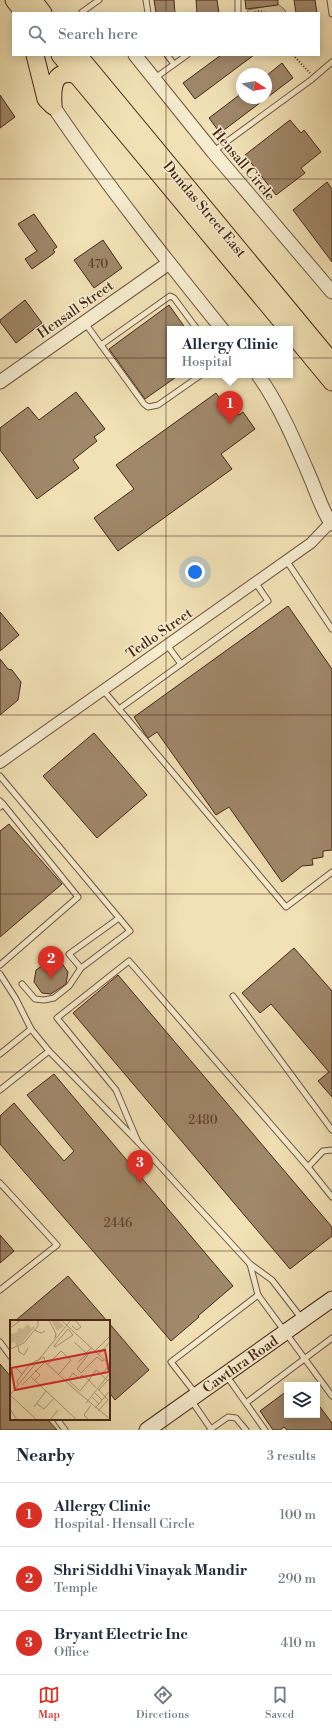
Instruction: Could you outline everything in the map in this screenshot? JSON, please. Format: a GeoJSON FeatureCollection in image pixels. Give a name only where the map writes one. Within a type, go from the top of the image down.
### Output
{"type":"FeatureCollection","features":[{"type":"Feature","properties":{"kind":"main road"},"geometry":{"type":"LineString","coordinates":[[32,0],[42,12]]}},
{"type":"Feature","properties":{"kind":"main road"},"geometry":{"type":"LineString","coordinates":[[35,56],[46,99],[53,106]]}},
{"type":"Feature","properties":{"kind":"main road","name":"Dundas Street East"},"geometry":{"type":"LineString","coordinates":[[61,56],[286,326]]}},
{"type":"Feature","properties":{"kind":"main road","name":"Dundas Street East"},"geometry":{"type":"LineString","coordinates":[[79,56],[332,362]]}},
{"type":"Feature","properties":{"kind":"main road"},"geometry":{"type":"LineString","coordinates":[[53,106],[52,88],[54,82],[61,75],[77,75]]}},
{"type":"Feature","properties":{"kind":"main road"},"geometry":{"type":"LineString","coordinates":[[293,336],[332,382]]}},
{"type":"Feature","properties":{"kind":"main road","name":"Cawthra Road"},"geometry":{"type":"LineString","coordinates":[[147,1430],[332,1299]]}},
{"type":"Feature","properties":{"kind":"street","name":"Hensall Circle"},"geometry":{"type":"LineString","coordinates":[[135,56],[213,152],[332,292]]}},
{"type":"Feature","properties":{"kind":"street"},"geometry":{"type":"LineString","coordinates":[[53,106],[168,263],[220,326]]}},
{"type":"Feature","properties":{"kind":"street","name":"Hensall Street"},"geometry":{"type":"LineString","coordinates":[[0,382],[168,263]]}},
{"type":"Feature","properties":{"kind":"street"},"geometry":{"type":"LineString","coordinates":[[260,378],[275,402],[293,436],[331,523]]}},
{"type":"Feature","properties":{"kind":"street","name":"Tedlo Street"},"geometry":{"type":"LineString","coordinates":[[0,763],[311,543],[331,523]]}},
{"type":"Feature","properties":{"kind":"lane"},"geometry":{"type":"LineString","coordinates":[[82,12],[99,0]]}},
{"type":"Feature","properties":{"kind":"lane"},"geometry":{"type":"LineString","coordinates":[[146,0],[148,12]]}},
{"type":"Feature","properties":{"kind":"lane"},"geometry":{"type":"LineString","coordinates":[[238,0],[238,12]]}},
{"type":"Feature","properties":{"kind":"lane"},"geometry":{"type":"LineString","coordinates":[[330,0],[332,14]]}},
{"type":"Feature","properties":{"kind":"lane"},"geometry":{"type":"LineString","coordinates":[[168,56],[174,64]]}},
{"type":"Feature","properties":{"kind":"lane"},"geometry":{"type":"LineString","coordinates":[[154,79],[186,56]]}},
{"type":"Feature","properties":{"kind":"lane"},"geometry":{"type":"LineString","coordinates":[[213,152],[314,78],[332,62]]}},
{"type":"Feature","properties":{"kind":"lane"},"geometry":{"type":"LineString","coordinates":[[101,346],[170,296],[174,298],[195,326]]}},
{"type":"Feature","properties":{"kind":"lane"},"geometry":{"type":"LineString","coordinates":[[84,322],[144,404],[148,407],[158,406],[197,378]]}},
{"type":"Feature","properties":{"kind":"lane"},"geometry":{"type":"LineString","coordinates":[[286,560],[332,629]]}},
{"type":"Feature","properties":{"kind":"lane"},"geometry":{"type":"LineString","coordinates":[[119,709],[268,601],[254,582]]}},
{"type":"Feature","properties":{"kind":"lane"},"geometry":{"type":"LineString","coordinates":[[167,645],[181,664]]}},
{"type":"Feature","properties":{"kind":"lane"},"geometry":{"type":"LineString","coordinates":[[103,690],[286,907],[332,872]]}},
{"type":"Feature","properties":{"kind":"lane"},"geometry":{"type":"LineString","coordinates":[[0,776],[130,931],[81,968],[69,986],[54,998],[44,1000],[35,999],[22,984]]}},
{"type":"Feature","properties":{"kind":"lane"},"geometry":{"type":"LineString","coordinates":[[0,965],[78,897],[1,804]]}},
{"type":"Feature","properties":{"kind":"lane"},"geometry":{"type":"LineString","coordinates":[[81,968],[69,954],[119,918]]}},
{"type":"Feature","properties":{"kind":"lane"},"geometry":{"type":"LineString","coordinates":[[138,1142],[116,1090],[57,1018],[129,961],[308,1167],[332,1197]]}},
{"type":"Feature","properties":{"kind":"lane"},"geometry":{"type":"LineString","coordinates":[[0,974],[16,999],[31,1029],[49,1051],[138,1142],[250,1264],[272,1280],[302,1320]]}},
{"type":"Feature","properties":{"kind":"lane"},"geometry":{"type":"LineString","coordinates":[[233,996],[332,1130]]}},
{"type":"Feature","properties":{"kind":"lane"},"geometry":{"type":"LineString","coordinates":[[0,1054],[31,1029]]}},
{"type":"Feature","properties":{"kind":"lane"},"geometry":{"type":"LineString","coordinates":[[0,1090],[49,1051]]}},
{"type":"Feature","properties":{"kind":"lane"},"geometry":{"type":"LineString","coordinates":[[308,1167],[323,1150],[332,1150]]}},
{"type":"Feature","properties":{"kind":"lane"},"geometry":{"type":"LineString","coordinates":[[0,1183],[57,1245],[0,1290]]}},
{"type":"Feature","properties":{"kind":"lane"},"geometry":{"type":"LineString","coordinates":[[250,1264],[258,1295],[332,1396]]}},
{"type":"Feature","properties":{"kind":"lane"},"geometry":{"type":"LineString","coordinates":[[246,1430],[236,1418],[228,1417],[210,1429],[193,1397],[171,1362],[258,1295]]}},
{"type":"Feature","properties":{"kind":"lane"},"geometry":{"type":"LineString","coordinates":[[246,1403],[332,1338]]}},
{"type":"Feature","properties":{"kind":"lane"},"geometry":{"type":"LineString","coordinates":[[0,1342],[10,1356]]}},
{"type":"Feature","properties":{"kind":"lane"},"geometry":{"type":"LineString","coordinates":[[226,1374],[265,1430]]}},
{"type":"Feature","properties":{"kind":"lane"},"geometry":{"type":"LineString","coordinates":[[58,1420],[65,1430]]}},
{"type":"Feature","properties":{"kind":"path"},"geometry":{"type":"LineString","coordinates":[[294,56],[314,78]]}},
{"type":"Feature","properties":{"kind":"green space"},"geometry":{"type":"Polygon","coordinates":[[[278,4],[286,12],[247,12],[248,10],[278,4]]]}},
{"type":"Feature","properties":{"kind":"building"},"geometry":{"type":"Polygon","coordinates":[[[154,0],[174,0],[175,12],[156,12],[154,0]]]}},
{"type":"Feature","properties":{"kind":"building"},"geometry":{"type":"Polygon","coordinates":[[[196,0],[217,0],[219,12],[197,12],[196,0]]]}},
{"type":"Feature","properties":{"kind":"building"},"geometry":{"type":"Polygon","coordinates":[[[245,0],[278,0],[278,5],[246,9],[245,0]]]}},
{"type":"Feature","properties":{"kind":"building"},"geometry":{"type":"Polygon","coordinates":[[[294,0],[315,0],[317,12],[296,12],[294,0]]]}},
{"type":"Feature","properties":{"kind":"building"},"geometry":{"type":"Polygon","coordinates":[[[220,56],[253,56],[236,68],[195,99],[183,83],[220,56]]]}},
{"type":"Feature","properties":{"kind":"building"},"geometry":{"type":"Polygon","coordinates":[[[282,63],[293,78],[272,94],[272,71],[282,63]]]}},
{"type":"Feature","properties":{"kind":"building"},"geometry":{"type":"Polygon","coordinates":[[[0,95],[15,117],[0,128],[0,95]]]}},
{"type":"Feature","properties":{"kind":"building"},"geometry":{"type":"Polygon","coordinates":[[[236,98],[236,104],[258,104],[220,133],[209,118],[236,98]]]}},
{"type":"Feature","properties":{"kind":"building"},"geometry":{"type":"Polygon","coordinates":[[[290,120],[301,133],[304,130],[321,152],[301,168],[305,173],[276,195],[245,155],[290,120]]]}},
{"type":"Feature","properties":{"kind":"building"},"geometry":{"type":"Polygon","coordinates":[[[327,182],[332,189],[332,262],[293,210],[327,182]]]}},
{"type":"Feature","properties":{"kind":"building"},"geometry":{"type":"Polygon","coordinates":[[[34,214],[57,247],[53,250],[55,252],[53,254],[32,269],[25,259],[37,251],[18,224],[34,214]]]}},
{"type":"Feature","properties":{"kind":"building"},"geometry":{"type":"Polygon","coordinates":[[[103,240],[122,268],[94,288],[74,260],[103,240]]]}},
{"type":"Feature","properties":{"kind":"building"},"geometry":{"type":"Polygon","coordinates":[[[25,300],[42,323],[16,343],[0,320],[25,300]]]}},
{"type":"Feature","properties":{"kind":"building"},"geometry":{"type":"Polygon","coordinates":[[[169,305],[184,326],[167,326],[167,378],[175,378],[145,399],[109,349],[169,305]]]}},
{"type":"Feature","properties":{"kind":"building"},"geometry":{"type":"Polygon","coordinates":[[[76,392],[105,429],[94,437],[97,441],[73,460],[79,468],[37,499],[0,450],[0,428],[28,407],[39,420],[76,392]]]}},
{"type":"Feature","properties":{"kind":"building"},"geometry":{"type":"Polygon","coordinates":[[[216,393],[225,406],[230,403],[239,415],[243,412],[255,429],[221,454],[232,469],[118,551],[94,518],[134,489],[116,465],[216,393]]]}},
{"type":"Feature","properties":{"kind":"building"},"geometry":{"type":"Polygon","coordinates":[[[288,606],[332,669],[332,850],[323,851],[323,857],[312,859],[313,865],[302,866],[282,882],[229,807],[216,815],[157,732],[148,738],[134,717],[288,606]]]}},
{"type":"Feature","properties":{"kind":"building"},"geometry":{"type":"Polygon","coordinates":[[[0,612],[19,635],[0,651],[0,612]]]}},
{"type":"Feature","properties":{"kind":"building"},"geometry":{"type":"Polygon","coordinates":[[[0,659],[8,669],[12,670],[21,682],[18,700],[0,715],[0,659]]]}},
{"type":"Feature","properties":{"kind":"building"},"geometry":{"type":"Polygon","coordinates":[[[94,733],[147,795],[97,838],[43,776],[94,733]]]}},
{"type":"Feature","properties":{"kind":"building"},"geometry":{"type":"Polygon","coordinates":[[[9,824],[62,884],[0,937],[0,831],[9,824]]]}},
{"type":"Feature","properties":{"kind":"building"},"geometry":{"type":"Polygon","coordinates":[[[294,948],[332,991],[332,1097],[318,1081],[329,1072],[271,1004],[260,1013],[242,993],[294,948]]]}},
{"type":"Feature","properties":{"kind":"building"},"geometry":{"type":"Polygon","coordinates":[[[61,962],[68,972],[66,984],[51,994],[42,993],[34,982],[36,970],[46,963],[57,964],[61,962]]]}},
{"type":"Feature","properties":{"kind":"building"},"geometry":{"type":"Polygon","coordinates":[[[118,975],[332,1227],[332,1236],[290,1269],[73,1013],[118,975]]]}},
{"type":"Feature","properties":{"kind":"building"},"geometry":{"type":"Polygon","coordinates":[[[54,1074],[233,1286],[171,1341],[0,1144],[0,1116],[14,1103],[64,1161],[74,1151],[27,1095],[54,1074]]]}},
{"type":"Feature","properties":{"kind":"building"},"geometry":{"type":"Polygon","coordinates":[[[0,1235],[14,1251],[0,1263],[0,1235]]]}},
{"type":"Feature","properties":{"kind":"building"},"geometry":{"type":"Polygon","coordinates":[[[68,1276],[106,1320],[16,1320],[68,1276]]]}},
{"type":"Feature","properties":{"kind":"building"},"geometry":{"type":"Polygon","coordinates":[[[110,1324],[149,1370],[115,1400],[110,1393],[110,1324]]]}},
{"type":"Feature","properties":{"kind":"building"},"geometry":{"type":"Polygon","coordinates":[[[0,1364],[10,1376],[10,1420],[48,1420],[57,1430],[0,1430],[0,1364]]]}},
{"type":"Feature","properties":{"kind":"building"},"geometry":{"type":"Polygon","coordinates":[[[284,1393],[284,1418],[320,1418],[320,1407],[332,1423],[332,1430],[287,1430],[284,1427],[280,1430],[273,1430],[260,1411],[284,1393]]]}},
{"type":"Feature","properties":{"kind":"place","name":"Allergy Clinic"},"geometry":{"type":"Point","coordinates":[230,424]}},
{"type":"Feature","properties":{"kind":"place","name":"Shri Siddhi Vinayak Mandir"},"geometry":{"type":"Point","coordinates":[51,979]}},
{"type":"Feature","properties":{"kind":"place","name":"Bryant Electric Inc"},"geometry":{"type":"Point","coordinates":[140,1183]}}]}
